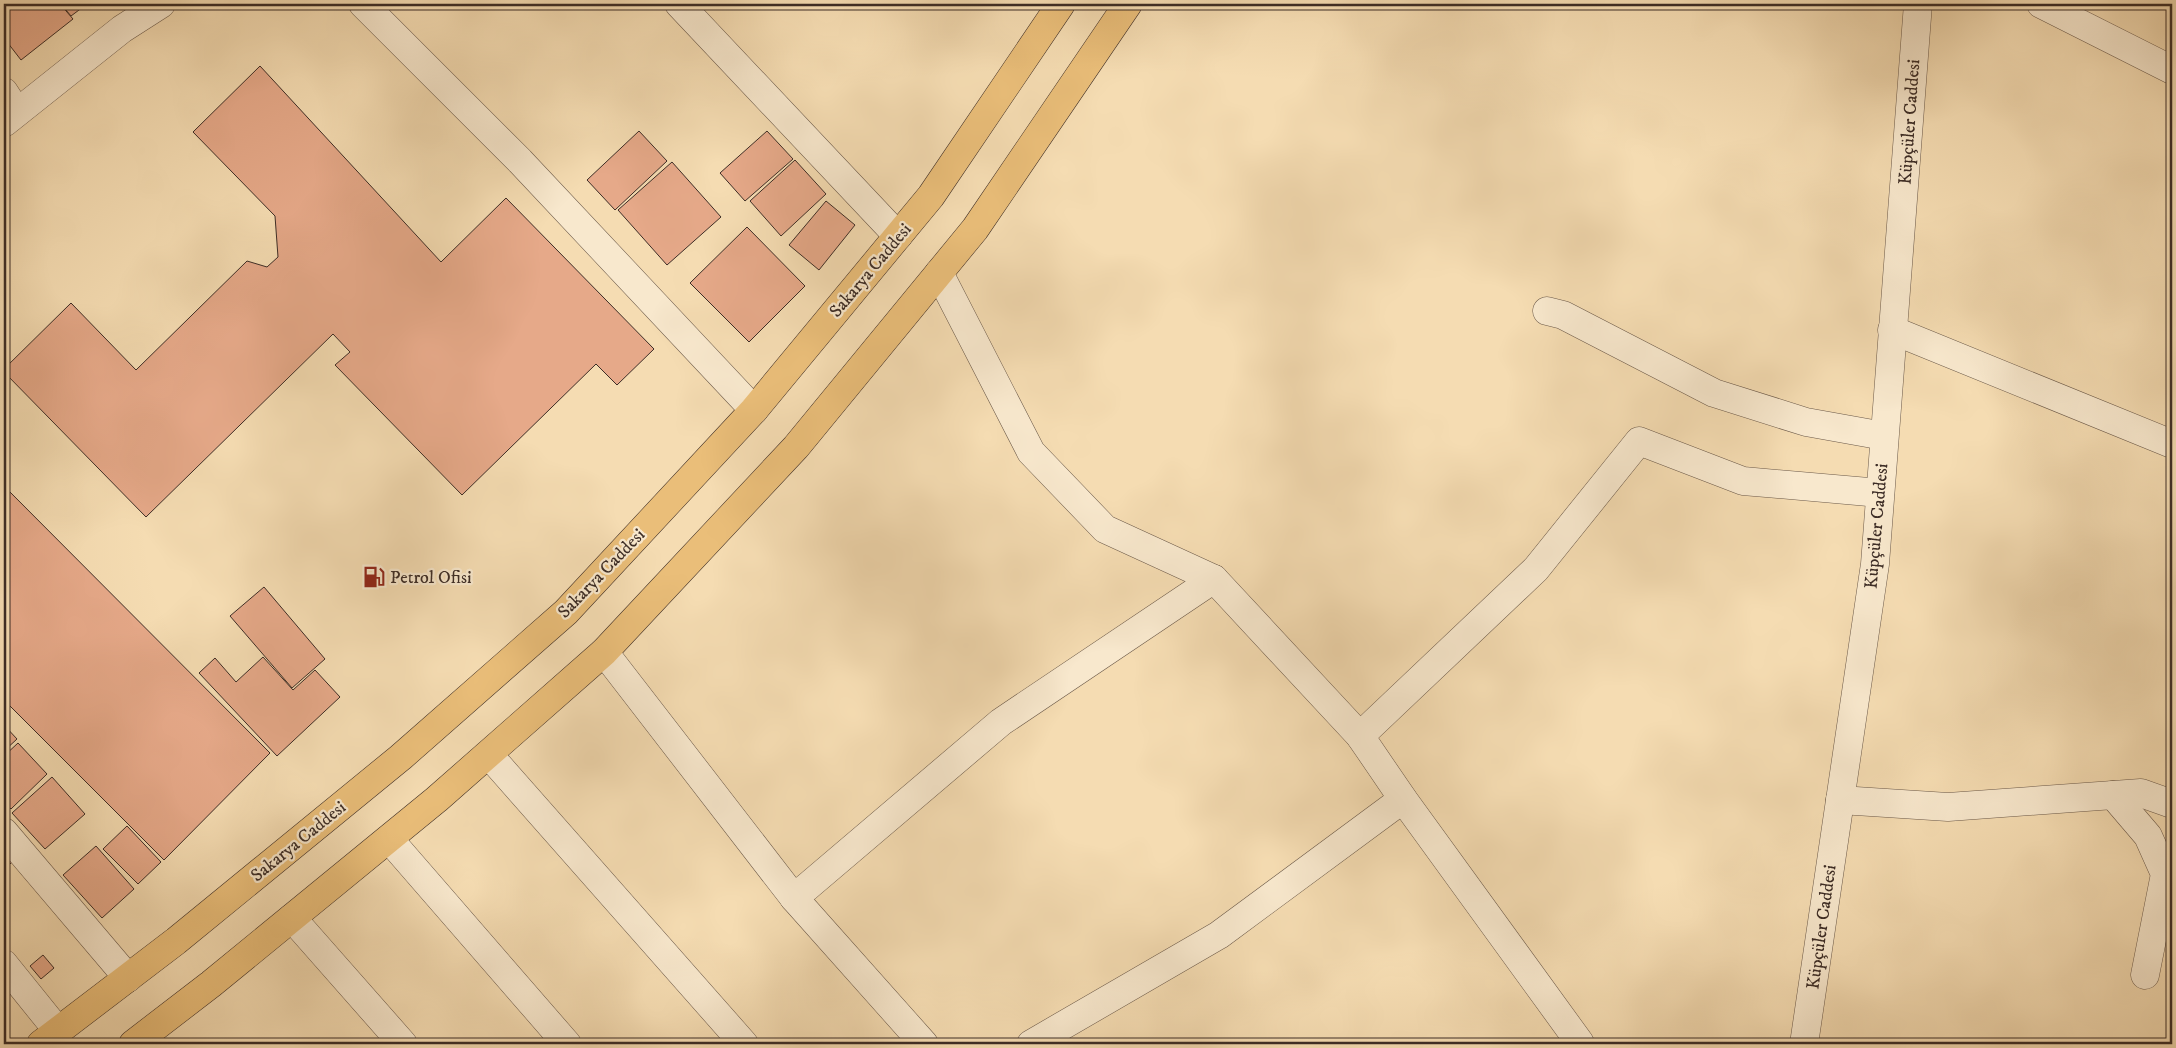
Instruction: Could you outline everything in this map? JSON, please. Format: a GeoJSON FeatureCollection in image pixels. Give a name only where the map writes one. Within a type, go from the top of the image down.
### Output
{"type":"FeatureCollection","features":[{"type":"Feature","properties":{"kind":"main road","name":"Sakarya Caddesi"},"geometry":{"type":"LineString","coordinates":[[50,1038],[128,978],[401,757],[566,612],[754,410],[931,196],[1061,4]]}},
{"type":"Feature","properties":{"kind":"main road"},"geometry":{"type":"LineString","coordinates":[[133,1044],[389,839],[489,755],[604,652],[796,447],[976,229],[1128,4]]}},
{"type":"Feature","properties":{"kind":"street"},"geometry":{"type":"LineString","coordinates":[[8,109],[159,4]]}},
{"type":"Feature","properties":{"kind":"street"},"geometry":{"type":"LineString","coordinates":[[363,4],[520,161],[754,410]]}},
{"type":"Feature","properties":{"kind":"street"},"geometry":{"type":"LineString","coordinates":[[679,4],[898,236]]}},
{"type":"Feature","properties":{"kind":"street","name":"Küpçüler Caddesi"},"geometry":{"type":"LineString","coordinates":[[1804,1044],[1875,564],[1918,4]]}},
{"type":"Feature","properties":{"kind":"street"},"geometry":{"type":"LineString","coordinates":[[2041,4],[2172,70]]}},
{"type":"Feature","properties":{"kind":"street"},"geometry":{"type":"LineString","coordinates":[[939,273],[1031,452],[1105,529],[1214,579],[1360,736],[1403,799],[1584,1044]]}},
{"type":"Feature","properties":{"kind":"street"},"geometry":{"type":"LineString","coordinates":[[1547,311],[1563,315],[1714,393],[1806,422],[1884,436]]}},
{"type":"Feature","properties":{"kind":"street"},"geometry":{"type":"LineString","coordinates":[[1892,330],[2172,444]]}},
{"type":"Feature","properties":{"kind":"street"},"geometry":{"type":"LineString","coordinates":[[1360,736],[1536,569],[1639,441],[1743,481],[1880,494]]}},
{"type":"Feature","properties":{"kind":"street"},"geometry":{"type":"LineString","coordinates":[[794,898],[1001,722],[1214,579]]}},
{"type":"Feature","properties":{"kind":"street"},"geometry":{"type":"LineString","coordinates":[[604,652],[794,898],[924,1044]]}},
{"type":"Feature","properties":{"kind":"street"},"geometry":{"type":"LineString","coordinates":[[489,755],[744,1044]]}},
{"type":"Feature","properties":{"kind":"street"},"geometry":{"type":"LineString","coordinates":[[1840,800],[1948,807],[2141,793],[2172,804]]}},
{"type":"Feature","properties":{"kind":"street"},"geometry":{"type":"LineString","coordinates":[[2113,795],[2148,836],[2165,874],[2145,975]]}},
{"type":"Feature","properties":{"kind":"street"},"geometry":{"type":"LineString","coordinates":[[1031,1044],[1218,935],[1403,799]]}},
{"type":"Feature","properties":{"kind":"street"},"geometry":{"type":"LineString","coordinates":[[4,832],[128,978]]}},
{"type":"Feature","properties":{"kind":"street"},"geometry":{"type":"LineString","coordinates":[[389,839],[567,1044]]}},
{"type":"Feature","properties":{"kind":"street"},"geometry":{"type":"LineString","coordinates":[[292,918],[403,1044]]}},
{"type":"Feature","properties":{"kind":"street"},"geometry":{"type":"LineString","coordinates":[[4,964],[50,1038]]}},
{"type":"Feature","properties":{"kind":"building"},"geometry":{"type":"Polygon","coordinates":[[[11,4],[60,4],[73,19],[21,60],[4,38],[4,10],[11,4]]]}},
{"type":"Feature","properties":{"kind":"building"},"geometry":{"type":"Polygon","coordinates":[[[61,4],[87,4],[71,16],[61,4]]]}},
{"type":"Feature","properties":{"kind":"building"},"geometry":{"type":"Polygon","coordinates":[[[260,66],[441,262],[506,198],[654,349],[617,385],[596,364],[462,495],[335,365],[350,352],[333,334],[146,517],[4,372],[4,369],[71,303],[136,370],[247,261],[267,267],[278,257],[275,216],[193,132],[260,66]]]}},
{"type":"Feature","properties":{"kind":"building"},"geometry":{"type":"Polygon","coordinates":[[[639,131],[667,161],[615,210],[587,180],[639,131]]]}},
{"type":"Feature","properties":{"kind":"building"},"geometry":{"type":"Polygon","coordinates":[[[767,131],[793,159],[745,201],[720,173],[767,131]]]}},
{"type":"Feature","properties":{"kind":"building"},"geometry":{"type":"Polygon","coordinates":[[[795,160],[826,194],[781,236],[750,201],[795,160]]]}},
{"type":"Feature","properties":{"kind":"building"},"geometry":{"type":"Polygon","coordinates":[[[672,162],[721,217],[667,265],[618,210],[672,162]]]}},
{"type":"Feature","properties":{"kind":"building"},"geometry":{"type":"Polygon","coordinates":[[[826,201],[855,225],[819,270],[789,245],[826,201]]]}},
{"type":"Feature","properties":{"kind":"building"},"geometry":{"type":"Polygon","coordinates":[[[747,227],[805,286],[749,342],[690,283],[747,227]]]}},
{"type":"Feature","properties":{"kind":"building"},"geometry":{"type":"Polygon","coordinates":[[[4,486],[270,753],[164,860],[4,700],[4,486]]]}},
{"type":"Feature","properties":{"kind":"building"},"geometry":{"type":"Polygon","coordinates":[[[264,587],[325,659],[292,688],[230,616],[264,587]]]}},
{"type":"Feature","properties":{"kind":"building"},"geometry":{"type":"Polygon","coordinates":[[[263,657],[293,690],[315,670],[340,697],[277,756],[199,673],[215,658],[236,682],[263,657]]]}},
{"type":"Feature","properties":{"kind":"building"},"geometry":{"type":"Polygon","coordinates":[[[4,725],[17,739],[4,751],[4,725]]]}},
{"type":"Feature","properties":{"kind":"building"},"geometry":{"type":"Polygon","coordinates":[[[18,743],[47,774],[11,809],[4,802],[4,756],[18,743]]]}},
{"type":"Feature","properties":{"kind":"building"},"geometry":{"type":"Polygon","coordinates":[[[52,777],[85,814],[45,849],[12,813],[52,777]]]}},
{"type":"Feature","properties":{"kind":"building"},"geometry":{"type":"Polygon","coordinates":[[[127,826],[161,862],[138,884],[103,849],[127,826]]]}},
{"type":"Feature","properties":{"kind":"building"},"geometry":{"type":"Polygon","coordinates":[[[4,841],[17,858],[4,869],[4,841]]]}},
{"type":"Feature","properties":{"kind":"building"},"geometry":{"type":"Polygon","coordinates":[[[96,846],[134,889],[102,918],[63,875],[96,846]]]}},
{"type":"Feature","properties":{"kind":"building"},"geometry":{"type":"Polygon","coordinates":[[[43,955],[54,968],[41,979],[30,966],[43,955]]]}},
{"type":"Feature","properties":{"kind":"place","name":"Petrol Ofisi"},"geometry":{"type":"Point","coordinates":[374,577]}}]}
